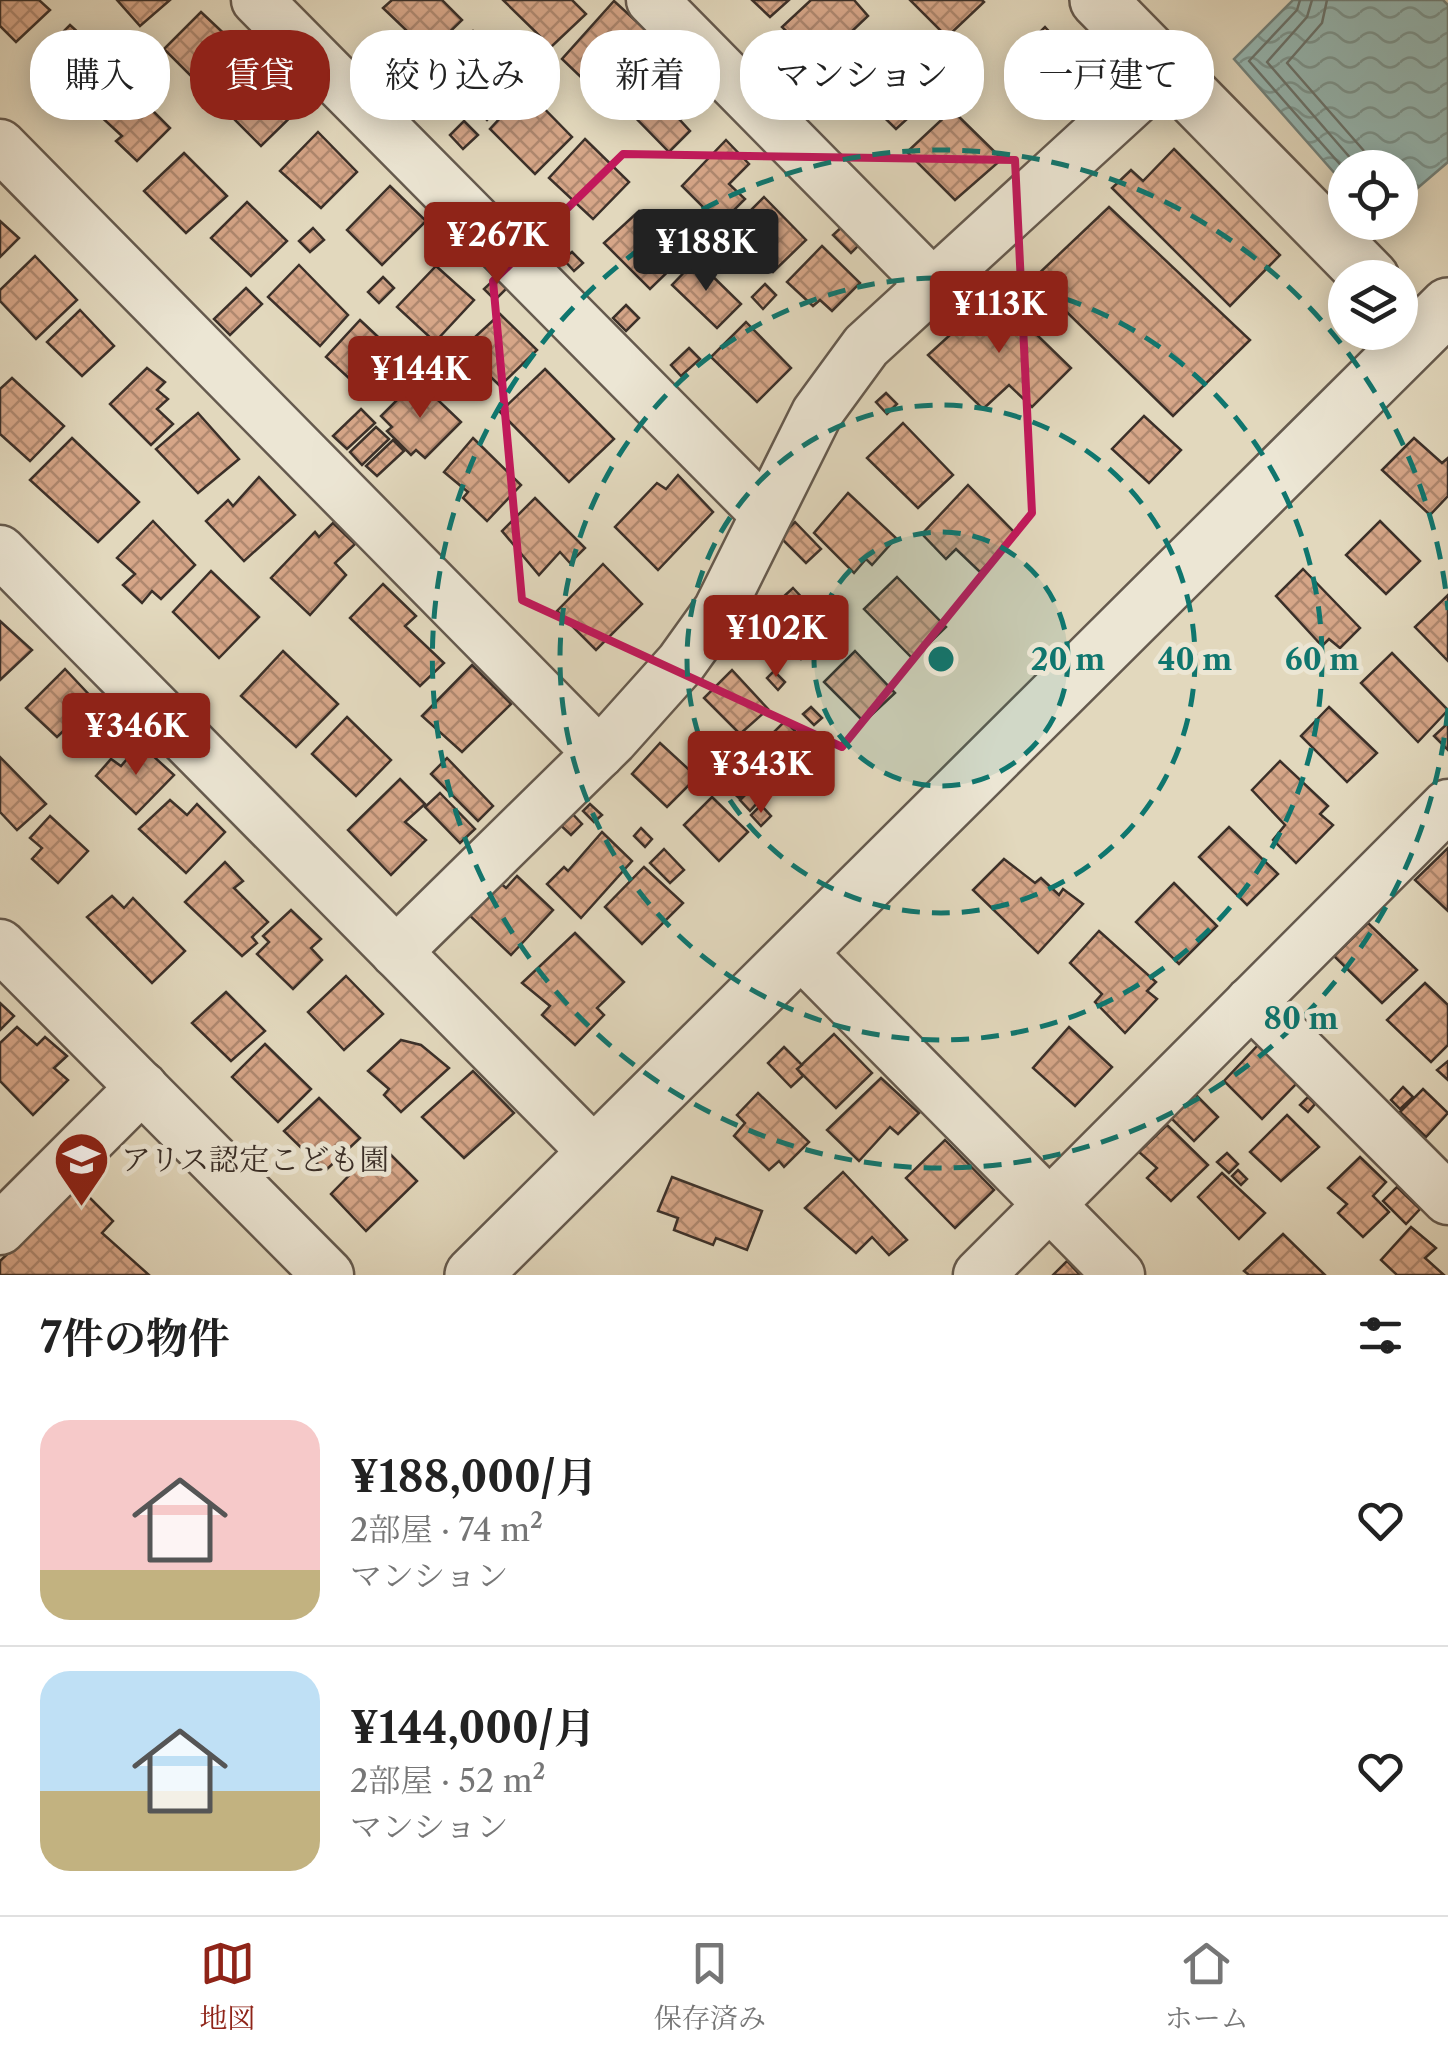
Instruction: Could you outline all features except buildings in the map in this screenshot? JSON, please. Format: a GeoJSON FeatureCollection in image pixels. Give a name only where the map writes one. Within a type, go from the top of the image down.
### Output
{"type":"FeatureCollection","features":[{"type":"Feature","properties":{"kind":"street"},"geometry":{"type":"LineString","coordinates":[[257,0],[766,514]]}},
{"type":"Feature","properties":{"kind":"street"},"geometry":{"type":"LineString","coordinates":[[652,0],[934,284]]}},
{"type":"Feature","properties":{"kind":"street"},"geometry":{"type":"LineString","coordinates":[[1098,0],[1128,30]]}},
{"type":"Feature","properties":{"kind":"street"},"geometry":{"type":"LineString","coordinates":[[1214,118],[1353,260]]}},
{"type":"Feature","properties":{"kind":"street"},"geometry":{"type":"LineString","coordinates":[[396,952],[599,753],[681,663],[718,610],[817,412],[866,346],[1113,120]]}},
{"type":"Feature","properties":{"kind":"street"},"geometry":{"type":"LineString","coordinates":[[0,146],[599,753]]}},
{"type":"Feature","properties":{"kind":"street"},"geometry":{"type":"LineString","coordinates":[[473,1275],[1430,325]]}},
{"type":"Feature","properties":{"kind":"street"},"geometry":{"type":"LineString","coordinates":[[0,551],[595,1153]]}},
{"type":"Feature","properties":{"kind":"street"},"geometry":{"type":"LineString","coordinates":[[979,1275],[1448,805]]}},
{"type":"Feature","properties":{"kind":"street"},"geometry":{"type":"LineString","coordinates":[[0,945],[328,1275]]}},
{"type":"Feature","properties":{"kind":"street"},"geometry":{"type":"LineString","coordinates":[[798,951],[1119,1275]]}},
{"type":"Feature","properties":{"kind":"street"},"geometry":{"type":"LineString","coordinates":[[1251,1002],[1448,1199]]}},
{"type":"Feature","properties":{"kind":"street"},"geometry":{"type":"LineString","coordinates":[[0,1229],[142,1087]]}},
{"type":"Feature","properties":{"kind":"highlighted area"},"geometry":{"type":"Polygon","coordinates":[[[623,154],[1015,160],[1032,513],[842,747],[522,600],[493,281],[623,154]]]}},
{"type":"Feature","properties":{"kind":"water"},"geometry":{"type":"Polygon","coordinates":[[[1293,0],[1443,0],[1448,5],[1448,162],[1418,188],[1418,150],[1328,150],[1328,166],[1234,59],[1293,0]]]}},
{"type":"Feature","properties":{"kind":"place","name":"アリス認定こども園"},"geometry":{"type":"Point","coordinates":[82,1208]}}]}
